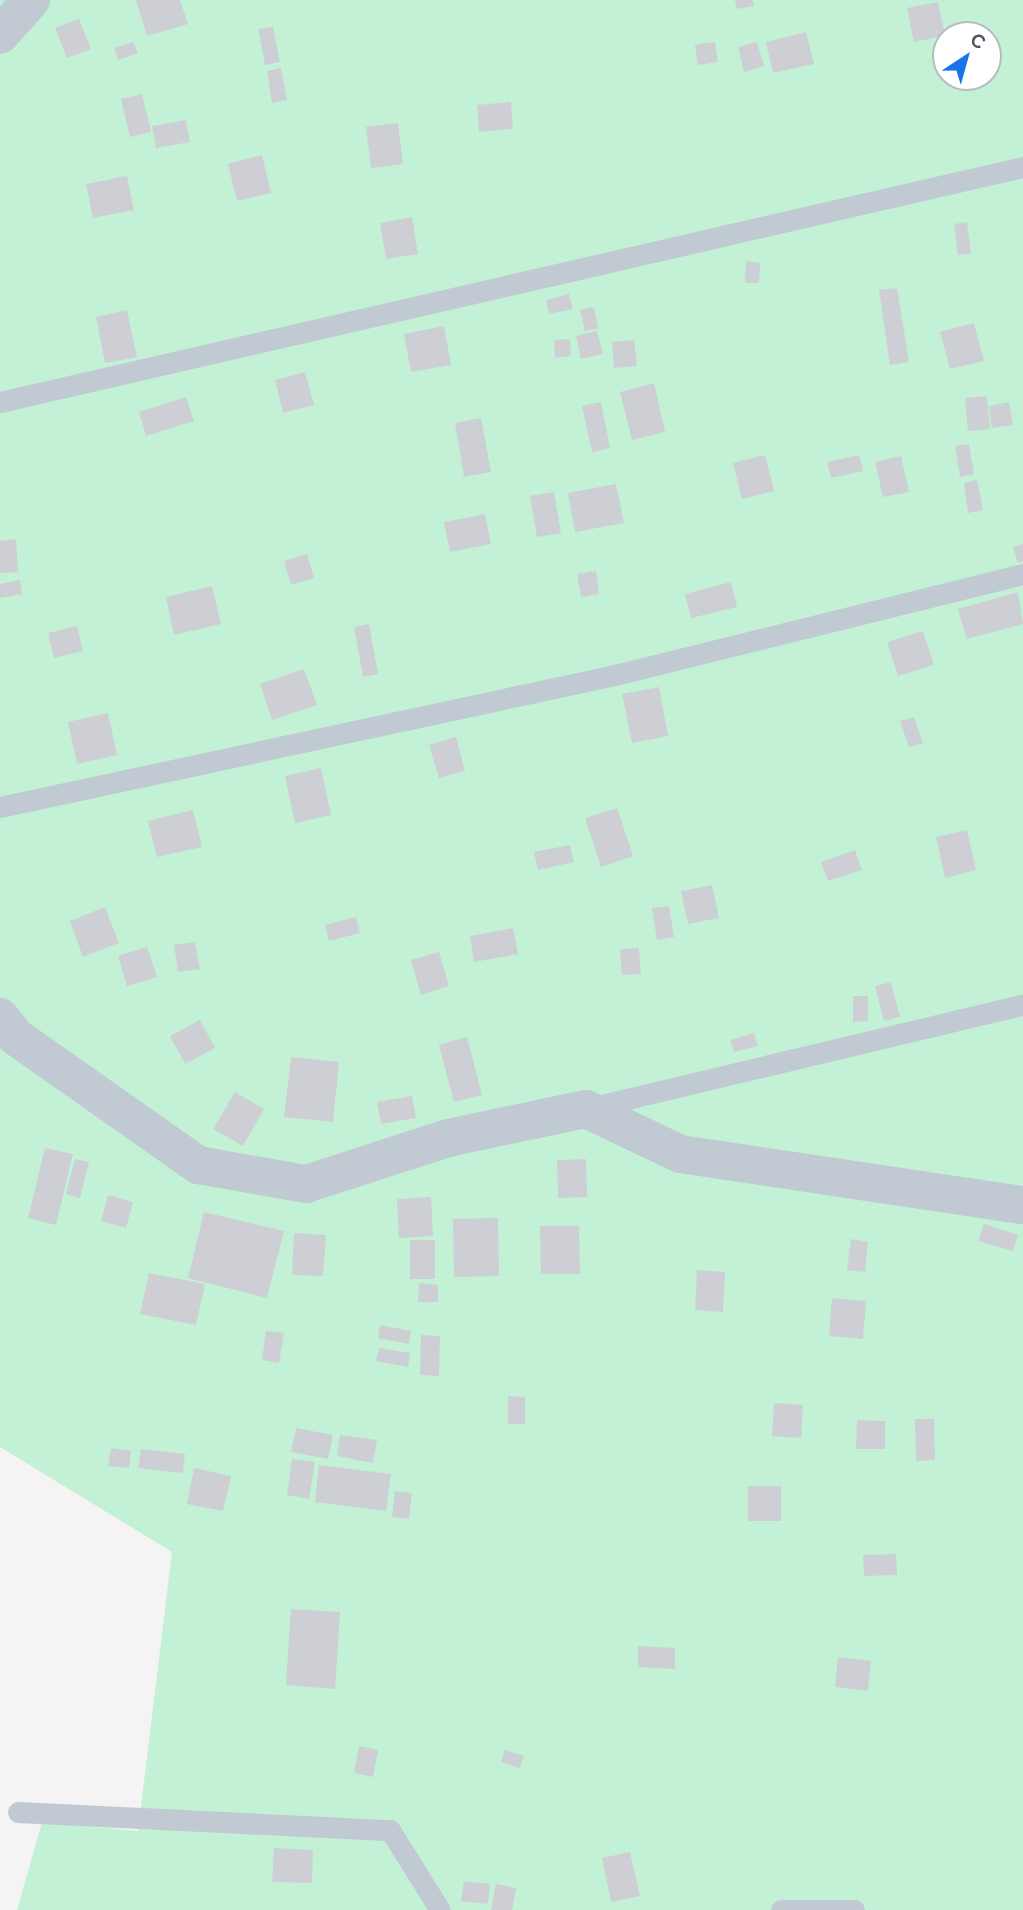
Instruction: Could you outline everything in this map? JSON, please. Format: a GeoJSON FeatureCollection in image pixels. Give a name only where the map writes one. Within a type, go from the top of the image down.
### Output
{"type":"FeatureCollection","features":[{"type":"Feature","properties":{"kind":"street"},"geometry":{"type":"LineString","coordinates":[[0,35],[32,0]]}},
{"type":"Feature","properties":{"kind":"street"},"geometry":{"type":"LineString","coordinates":[[0,1017],[16,1037],[198,1165],[306,1184],[448,1138],[586,1109],[680,1154],[1023,1205]]}},
{"type":"Feature","properties":{"kind":"lane"},"geometry":{"type":"LineString","coordinates":[[0,402],[1023,167]]}},
{"type":"Feature","properties":{"kind":"lane"},"geometry":{"type":"LineString","coordinates":[[0,807],[615,674],[1023,574]]}},
{"type":"Feature","properties":{"kind":"lane"},"geometry":{"type":"LineString","coordinates":[[586,1109],[1023,1005]]}},
{"type":"Feature","properties":{"kind":"lane"},"geometry":{"type":"LineString","coordinates":[[19,1812],[390,1830],[440,1910]]}},
{"type":"Feature","properties":{"kind":"lane"},"geometry":{"type":"LineString","coordinates":[[781,1910],[854,1910]]}},
{"type":"Feature","properties":{"kind":"green space"},"geometry":{"type":"Polygon","coordinates":[[[0,0],[1023,0],[1023,1910],[17,1910],[42,1822],[138,1831],[172,1552],[0,1447],[0,0]]]}},
{"type":"Feature","properties":{"kind":"building"},"geometry":{"type":"Polygon","coordinates":[[[136,0],[180,0],[188,24],[147,36],[136,0]]]}},
{"type":"Feature","properties":{"kind":"building"},"geometry":{"type":"Polygon","coordinates":[[[735,0],[753,0],[754,6],[737,9],[735,0]]]}},
{"type":"Feature","properties":{"kind":"building"},"geometry":{"type":"Polygon","coordinates":[[[938,2],[942,21],[932,21],[932,39],[914,42],[907,8],[938,2]]]}},
{"type":"Feature","properties":{"kind":"building"},"geometry":{"type":"Polygon","coordinates":[[[79,19],[91,49],[67,58],[55,28],[79,19]]]}},
{"type":"Feature","properties":{"kind":"building"},"geometry":{"type":"Polygon","coordinates":[[[273,27],[280,62],[265,65],[258,29],[273,27]]]}},
{"type":"Feature","properties":{"kind":"building"},"geometry":{"type":"Polygon","coordinates":[[[806,32],[814,64],[773,73],[766,42],[806,32]]]}},
{"type":"Feature","properties":{"kind":"building"},"geometry":{"type":"Polygon","coordinates":[[[133,42],[138,53],[118,60],[114,48],[133,42]]]}},
{"type":"Feature","properties":{"kind":"building"},"geometry":{"type":"Polygon","coordinates":[[[715,42],[718,62],[698,65],[695,45],[715,42]]]}},
{"type":"Feature","properties":{"kind":"building"},"geometry":{"type":"Polygon","coordinates":[[[757,42],[764,66],[744,72],[738,47],[757,42]]]}},
{"type":"Feature","properties":{"kind":"building"},"geometry":{"type":"Polygon","coordinates":[[[281,68],[287,100],[272,103],[267,71],[281,68]]]}},
{"type":"Feature","properties":{"kind":"building"},"geometry":{"type":"Polygon","coordinates":[[[142,94],[151,132],[130,137],[121,99],[142,94]]]}},
{"type":"Feature","properties":{"kind":"building"},"geometry":{"type":"Polygon","coordinates":[[[511,102],[513,129],[479,132],[477,105],[511,102]]]}},
{"type":"Feature","properties":{"kind":"building"},"geometry":{"type":"Polygon","coordinates":[[[186,120],[190,142],[156,148],[152,126],[186,120]]]}},
{"type":"Feature","properties":{"kind":"building"},"geometry":{"type":"Polygon","coordinates":[[[398,123],[403,164],[371,168],[366,127],[398,123]]]}},
{"type":"Feature","properties":{"kind":"building"},"geometry":{"type":"Polygon","coordinates":[[[262,155],[271,193],[237,201],[228,164],[262,155]]]}},
{"type":"Feature","properties":{"kind":"building"},"geometry":{"type":"Polygon","coordinates":[[[127,176],[134,210],[93,218],[86,184],[127,176]]]}},
{"type":"Feature","properties":{"kind":"building"},"geometry":{"type":"Polygon","coordinates":[[[412,217],[418,254],[386,259],[380,223],[412,217]]]}},
{"type":"Feature","properties":{"kind":"building"},"geometry":{"type":"Polygon","coordinates":[[[967,222],[971,254],[958,255],[954,224],[967,222]]]}},
{"type":"Feature","properties":{"kind":"building"},"geometry":{"type":"Polygon","coordinates":[[[746,261],[760,263],[759,283],[745,283],[746,261]]]}},
{"type":"Feature","properties":{"kind":"building"},"geometry":{"type":"Polygon","coordinates":[[[897,288],[909,362],[890,365],[879,290],[897,288]]]}},
{"type":"Feature","properties":{"kind":"building"},"geometry":{"type":"Polygon","coordinates":[[[569,294],[573,309],[549,314],[546,300],[569,294]]]}},
{"type":"Feature","properties":{"kind":"building"},"geometry":{"type":"Polygon","coordinates":[[[594,307],[598,328],[585,331],[580,310],[594,307]]]}},
{"type":"Feature","properties":{"kind":"building"},"geometry":{"type":"Polygon","coordinates":[[[127,310],[137,357],[105,363],[96,317],[127,310]]]}},
{"type":"Feature","properties":{"kind":"building"},"geometry":{"type":"Polygon","coordinates":[[[974,323],[984,361],[950,369],[940,332],[974,323]]]}},
{"type":"Feature","properties":{"kind":"building"},"geometry":{"type":"Polygon","coordinates":[[[444,326],[451,365],[411,372],[404,334],[444,326]]]}},
{"type":"Feature","properties":{"kind":"building"},"geometry":{"type":"Polygon","coordinates":[[[597,331],[603,354],[581,359],[576,336],[597,331]]]}},
{"type":"Feature","properties":{"kind":"building"},"geometry":{"type":"Polygon","coordinates":[[[570,339],[571,356],[555,358],[554,340],[570,339]]]}},
{"type":"Feature","properties":{"kind":"building"},"geometry":{"type":"Polygon","coordinates":[[[634,340],[637,366],[614,368],[612,342],[634,340]]]}},
{"type":"Feature","properties":{"kind":"building"},"geometry":{"type":"Polygon","coordinates":[[[305,372],[314,405],[283,413],[275,380],[305,372]]]}},
{"type":"Feature","properties":{"kind":"building"},"geometry":{"type":"Polygon","coordinates":[[[654,383],[665,432],[632,440],[620,392],[654,383]]]}},
{"type":"Feature","properties":{"kind":"building"},"geometry":{"type":"Polygon","coordinates":[[[987,396],[990,429],[968,431],[965,398],[987,396]]]}},
{"type":"Feature","properties":{"kind":"building"},"geometry":{"type":"Polygon","coordinates":[[[186,397],[194,421],[146,436],[139,412],[186,397]]]}},
{"type":"Feature","properties":{"kind":"building"},"geometry":{"type":"Polygon","coordinates":[[[601,402],[610,448],[592,452],[582,406],[601,402]]]}},
{"type":"Feature","properties":{"kind":"building"},"geometry":{"type":"Polygon","coordinates":[[[1009,402],[1013,425],[992,428],[989,406],[1009,402]]]}},
{"type":"Feature","properties":{"kind":"building"},"geometry":{"type":"Polygon","coordinates":[[[481,418],[491,472],[464,477],[455,423],[481,418]]]}},
{"type":"Feature","properties":{"kind":"building"},"geometry":{"type":"Polygon","coordinates":[[[969,444],[974,474],[960,477],[955,446],[969,444]]]}},
{"type":"Feature","properties":{"kind":"building"},"geometry":{"type":"Polygon","coordinates":[[[765,455],[774,491],[742,499],[733,463],[765,455]]]}},
{"type":"Feature","properties":{"kind":"building"},"geometry":{"type":"Polygon","coordinates":[[[859,455],[863,471],[831,478],[827,462],[859,455]]]}},
{"type":"Feature","properties":{"kind":"building"},"geometry":{"type":"Polygon","coordinates":[[[901,456],[909,492],[883,497],[875,462],[901,456]]]}},
{"type":"Feature","properties":{"kind":"building"},"geometry":{"type":"Polygon","coordinates":[[[977,480],[983,510],[968,513],[964,483],[977,480]]]}},
{"type":"Feature","properties":{"kind":"building"},"geometry":{"type":"Polygon","coordinates":[[[616,484],[624,523],[575,532],[568,493],[616,484]]]}},
{"type":"Feature","properties":{"kind":"building"},"geometry":{"type":"Polygon","coordinates":[[[554,492],[561,533],[537,537],[530,496],[554,492]]]}},
{"type":"Feature","properties":{"kind":"building"},"geometry":{"type":"Polygon","coordinates":[[[485,514],[491,544],[450,552],[444,522],[485,514]]]}},
{"type":"Feature","properties":{"kind":"building"},"geometry":{"type":"Polygon","coordinates":[[[16,539],[18,572],[0,573],[0,541],[16,539]]]}},
{"type":"Feature","properties":{"kind":"building"},"geometry":{"type":"Polygon","coordinates":[[[1023,544],[1023,561],[1018,563],[1013,547],[1023,544]]]}},
{"type":"Feature","properties":{"kind":"building"},"geometry":{"type":"Polygon","coordinates":[[[307,554],[314,578],[291,585],[284,561],[307,554]]]}},
{"type":"Feature","properties":{"kind":"building"},"geometry":{"type":"Polygon","coordinates":[[[596,571],[599,594],[581,597],[577,574],[596,571]]]}},
{"type":"Feature","properties":{"kind":"building"},"geometry":{"type":"Polygon","coordinates":[[[20,580],[22,594],[0,598],[0,584],[20,580]]]}},
{"type":"Feature","properties":{"kind":"building"},"geometry":{"type":"Polygon","coordinates":[[[731,582],[737,607],[691,618],[685,594],[731,582]]]}},
{"type":"Feature","properties":{"kind":"building"},"geometry":{"type":"Polygon","coordinates":[[[212,586],[221,624],[174,635],[166,597],[212,586]]]}},
{"type":"Feature","properties":{"kind":"building"},"geometry":{"type":"Polygon","coordinates":[[[1018,592],[1023,624],[967,639],[958,609],[1018,592]]]}},
{"type":"Feature","properties":{"kind":"building"},"geometry":{"type":"Polygon","coordinates":[[[369,624],[378,674],[363,677],[354,627],[369,624]]]}},
{"type":"Feature","properties":{"kind":"building"},"geometry":{"type":"Polygon","coordinates":[[[77,626],[83,651],[54,658],[48,633],[77,626]]]}},
{"type":"Feature","properties":{"kind":"building"},"geometry":{"type":"Polygon","coordinates":[[[923,631],[934,665],[898,676],[887,642],[923,631]]]}},
{"type":"Feature","properties":{"kind":"building"},"geometry":{"type":"Polygon","coordinates":[[[304,669],[317,705],[272,720],[260,684],[304,669]]]}},
{"type":"Feature","properties":{"kind":"building"},"geometry":{"type":"Polygon","coordinates":[[[659,687],[668,736],[632,743],[622,694],[659,687]]]}},
{"type":"Feature","properties":{"kind":"building"},"geometry":{"type":"Polygon","coordinates":[[[108,713],[117,755],[77,764],[68,722],[108,713]]]}},
{"type":"Feature","properties":{"kind":"building"},"geometry":{"type":"Polygon","coordinates":[[[914,717],[923,743],[909,747],[900,721],[914,717]]]}},
{"type":"Feature","properties":{"kind":"building"},"geometry":{"type":"Polygon","coordinates":[[[456,737],[465,771],[439,778],[429,745],[456,737]]]}},
{"type":"Feature","properties":{"kind":"building"},"geometry":{"type":"Polygon","coordinates":[[[321,768],[331,815],[295,823],[285,776],[321,768]]]}},
{"type":"Feature","properties":{"kind":"building"},"geometry":{"type":"Polygon","coordinates":[[[617,808],[633,856],[601,867],[585,818],[617,808]]]}},
{"type":"Feature","properties":{"kind":"building"},"geometry":{"type":"Polygon","coordinates":[[[193,810],[202,847],[157,857],[148,821],[193,810]]]}},
{"type":"Feature","properties":{"kind":"building"},"geometry":{"type":"Polygon","coordinates":[[[967,830],[976,870],[945,878],[936,837],[967,830]]]}},
{"type":"Feature","properties":{"kind":"building"},"geometry":{"type":"Polygon","coordinates":[[[570,845],[574,862],[538,870],[534,852],[570,845]]]}},
{"type":"Feature","properties":{"kind":"building"},"geometry":{"type":"Polygon","coordinates":[[[855,850],[862,870],[828,881],[821,862],[855,850]]]}},
{"type":"Feature","properties":{"kind":"building"},"geometry":{"type":"Polygon","coordinates":[[[712,885],[719,918],[688,924],[681,891],[712,885]]]}},
{"type":"Feature","properties":{"kind":"building"},"geometry":{"type":"Polygon","coordinates":[[[669,906],[674,937],[657,940],[652,908],[669,906]]]}},
{"type":"Feature","properties":{"kind":"building"},"geometry":{"type":"Polygon","coordinates":[[[105,907],[119,943],[83,957],[70,921],[105,907]]]}},
{"type":"Feature","properties":{"kind":"building"},"geometry":{"type":"Polygon","coordinates":[[[356,917],[360,933],[329,941],[325,925],[356,917]]]}},
{"type":"Feature","properties":{"kind":"building"},"geometry":{"type":"Polygon","coordinates":[[[513,928],[518,954],[474,962],[470,936],[513,928]]]}},
{"type":"Feature","properties":{"kind":"building"},"geometry":{"type":"Polygon","coordinates":[[[195,942],[200,969],[178,972],[174,945],[195,942]]]}},
{"type":"Feature","properties":{"kind":"building"},"geometry":{"type":"Polygon","coordinates":[[[147,947],[157,977],[127,986],[118,956],[147,947]]]}},
{"type":"Feature","properties":{"kind":"building"},"geometry":{"type":"Polygon","coordinates":[[[639,948],[641,974],[622,975],[620,949],[639,948]]]}},
{"type":"Feature","properties":{"kind":"building"},"geometry":{"type":"Polygon","coordinates":[[[439,952],[449,986],[421,995],[411,960],[439,952]]]}},
{"type":"Feature","properties":{"kind":"building"},"geometry":{"type":"Polygon","coordinates":[[[891,982],[900,1017],[884,1021],[875,986],[891,982]]]}},
{"type":"Feature","properties":{"kind":"building"},"geometry":{"type":"Polygon","coordinates":[[[853,996],[868,996],[868,1021],[853,1022],[853,996]]]}},
{"type":"Feature","properties":{"kind":"building"},"geometry":{"type":"Polygon","coordinates":[[[200,1020],[215,1048],[185,1064],[170,1036],[200,1020]]]}},
{"type":"Feature","properties":{"kind":"building"},"geometry":{"type":"Polygon","coordinates":[[[754,1033],[758,1046],[734,1052],[730,1040],[754,1033]]]}},
{"type":"Feature","properties":{"kind":"building"},"geometry":{"type":"Polygon","coordinates":[[[467,1037],[482,1095],[454,1102],[439,1045],[467,1037]]]}},
{"type":"Feature","properties":{"kind":"building"},"geometry":{"type":"Polygon","coordinates":[[[291,1057],[339,1062],[333,1122],[284,1117],[291,1057]]]}},
{"type":"Feature","properties":{"kind":"building"},"geometry":{"type":"Polygon","coordinates":[[[235,1092],[264,1109],[243,1146],[213,1129],[235,1092]]]}},
{"type":"Feature","properties":{"kind":"building"},"geometry":{"type":"Polygon","coordinates":[[[412,1096],[416,1118],[381,1124],[377,1102],[412,1096]]]}},
{"type":"Feature","properties":{"kind":"building"},"geometry":{"type":"Polygon","coordinates":[[[45,1148],[73,1154],[56,1225],[28,1218],[45,1148]]]}},
{"type":"Feature","properties":{"kind":"building"},"geometry":{"type":"Polygon","coordinates":[[[75,1159],[89,1162],[80,1198],[66,1194],[75,1159]]]}},
{"type":"Feature","properties":{"kind":"building"},"geometry":{"type":"Polygon","coordinates":[[[586,1159],[587,1197],[558,1198],[557,1160],[586,1159]]]}},
{"type":"Feature","properties":{"kind":"building"},"geometry":{"type":"Polygon","coordinates":[[[108,1195],[133,1202],[126,1228],[101,1221],[108,1195]]]}},
{"type":"Feature","properties":{"kind":"building"},"geometry":{"type":"Polygon","coordinates":[[[431,1197],[433,1236],[399,1238],[397,1199],[431,1197]]]}},
{"type":"Feature","properties":{"kind":"building"},"geometry":{"type":"Polygon","coordinates":[[[204,1212],[284,1231],[267,1298],[188,1278],[204,1212]]]}},
{"type":"Feature","properties":{"kind":"building"},"geometry":{"type":"Polygon","coordinates":[[[498,1218],[499,1276],[454,1277],[453,1219],[498,1218]]]}},
{"type":"Feature","properties":{"kind":"building"},"geometry":{"type":"Polygon","coordinates":[[[984,1224],[1018,1235],[1013,1251],[978,1241],[984,1224]]]}},
{"type":"Feature","properties":{"kind":"building"},"geometry":{"type":"Polygon","coordinates":[[[540,1226],[579,1226],[580,1274],[541,1274],[540,1226]]]}},
{"type":"Feature","properties":{"kind":"building"},"geometry":{"type":"Polygon","coordinates":[[[294,1233],[326,1235],[323,1276],[292,1275],[294,1233]]]}},
{"type":"Feature","properties":{"kind":"building"},"geometry":{"type":"Polygon","coordinates":[[[851,1239],[868,1242],[865,1272],[847,1270],[851,1239]]]}},
{"type":"Feature","properties":{"kind":"building"},"geometry":{"type":"Polygon","coordinates":[[[410,1240],[435,1240],[435,1279],[410,1279],[410,1240]]]}},
{"type":"Feature","properties":{"kind":"building"},"geometry":{"type":"Polygon","coordinates":[[[697,1270],[725,1272],[723,1312],[695,1310],[697,1270]]]}},
{"type":"Feature","properties":{"kind":"building"},"geometry":{"type":"Polygon","coordinates":[[[149,1273],[205,1284],[196,1325],[140,1314],[149,1273]]]}},
{"type":"Feature","properties":{"kind":"building"},"geometry":{"type":"Polygon","coordinates":[[[419,1283],[438,1285],[438,1302],[418,1302],[419,1283]]]}},
{"type":"Feature","properties":{"kind":"building"},"geometry":{"type":"Polygon","coordinates":[[[832,1298],[866,1301],[863,1339],[829,1336],[832,1298]]]}},
{"type":"Feature","properties":{"kind":"building"},"geometry":{"type":"Polygon","coordinates":[[[380,1325],[411,1331],[409,1344],[378,1338],[380,1325]]]}},
{"type":"Feature","properties":{"kind":"building"},"geometry":{"type":"Polygon","coordinates":[[[266,1331],[284,1333],[279,1363],[262,1360],[266,1331]]]}},
{"type":"Feature","properties":{"kind":"building"},"geometry":{"type":"Polygon","coordinates":[[[421,1335],[440,1336],[439,1376],[420,1375],[421,1335]]]}},
{"type":"Feature","properties":{"kind":"building"},"geometry":{"type":"Polygon","coordinates":[[[379,1348],[410,1353],[408,1367],[376,1361],[379,1348]]]}},
{"type":"Feature","properties":{"kind":"building"},"geometry":{"type":"Polygon","coordinates":[[[508,1396],[525,1397],[525,1424],[508,1424],[508,1396]]]}},
{"type":"Feature","properties":{"kind":"building"},"geometry":{"type":"Polygon","coordinates":[[[774,1403],[803,1405],[801,1438],[772,1436],[774,1403]]]}},
{"type":"Feature","properties":{"kind":"building"},"geometry":{"type":"Polygon","coordinates":[[[915,1419],[934,1419],[935,1460],[916,1461],[915,1419]]]}},
{"type":"Feature","properties":{"kind":"building"},"geometry":{"type":"Polygon","coordinates":[[[857,1420],[885,1421],[885,1449],[856,1449],[857,1420]]]}},
{"type":"Feature","properties":{"kind":"building"},"geometry":{"type":"Polygon","coordinates":[[[296,1428],[333,1435],[328,1459],[291,1452],[296,1428]]]}},
{"type":"Feature","properties":{"kind":"building"},"geometry":{"type":"Polygon","coordinates":[[[340,1435],[377,1440],[373,1463],[337,1456],[340,1435]]]}},
{"type":"Feature","properties":{"kind":"building"},"geometry":{"type":"Polygon","coordinates":[[[111,1448],[131,1451],[129,1468],[108,1466],[111,1448]]]}},
{"type":"Feature","properties":{"kind":"building"},"geometry":{"type":"Polygon","coordinates":[[[141,1449],[185,1454],[183,1473],[138,1468],[141,1449]]]}},
{"type":"Feature","properties":{"kind":"building"},"geometry":{"type":"Polygon","coordinates":[[[292,1459],[315,1462],[309,1499],[287,1495],[292,1459]]]}},
{"type":"Feature","properties":{"kind":"building"},"geometry":{"type":"Polygon","coordinates":[[[319,1465],[391,1474],[386,1511],[315,1502],[319,1465]]]}},
{"type":"Feature","properties":{"kind":"building"},"geometry":{"type":"Polygon","coordinates":[[[194,1468],[231,1476],[223,1511],[187,1504],[194,1468]]]}},
{"type":"Feature","properties":{"kind":"building"},"geometry":{"type":"Polygon","coordinates":[[[748,1486],[781,1486],[781,1521],[748,1521],[748,1486]]]}},
{"type":"Feature","properties":{"kind":"building"},"geometry":{"type":"Polygon","coordinates":[[[395,1491],[412,1493],[409,1519],[392,1517],[395,1491]]]}},
{"type":"Feature","properties":{"kind":"building"},"geometry":{"type":"Polygon","coordinates":[[[896,1554],[897,1575],[864,1576],[863,1555],[896,1554]]]}},
{"type":"Feature","properties":{"kind":"building"},"geometry":{"type":"Polygon","coordinates":[[[291,1609],[340,1612],[335,1689],[286,1685],[291,1609]]]}},
{"type":"Feature","properties":{"kind":"building"},"geometry":{"type":"Polygon","coordinates":[[[638,1646],[675,1648],[675,1669],[638,1667],[638,1646]]]}},
{"type":"Feature","properties":{"kind":"building"},"geometry":{"type":"Polygon","coordinates":[[[838,1657],[871,1661],[868,1691],[835,1687],[838,1657]]]}},
{"type":"Feature","properties":{"kind":"building"},"geometry":{"type":"Polygon","coordinates":[[[359,1746],[378,1750],[373,1777],[354,1773],[359,1746]]]}},
{"type":"Feature","properties":{"kind":"building"},"geometry":{"type":"Polygon","coordinates":[[[505,1750],[524,1756],[520,1768],[501,1762],[505,1750]]]}},
{"type":"Feature","properties":{"kind":"building"},"geometry":{"type":"Polygon","coordinates":[[[274,1848],[313,1850],[312,1883],[272,1882],[274,1848]]]}},
{"type":"Feature","properties":{"kind":"building"},"geometry":{"type":"Polygon","coordinates":[[[630,1852],[640,1896],[611,1902],[602,1858],[630,1852]]]}},
{"type":"Feature","properties":{"kind":"building"},"geometry":{"type":"Polygon","coordinates":[[[464,1881],[490,1884],[488,1904],[461,1901],[464,1881]]]}},
{"type":"Feature","properties":{"kind":"building"},"geometry":{"type":"Polygon","coordinates":[[[496,1884],[516,1888],[512,1910],[491,1910],[496,1884]]]}}]}
